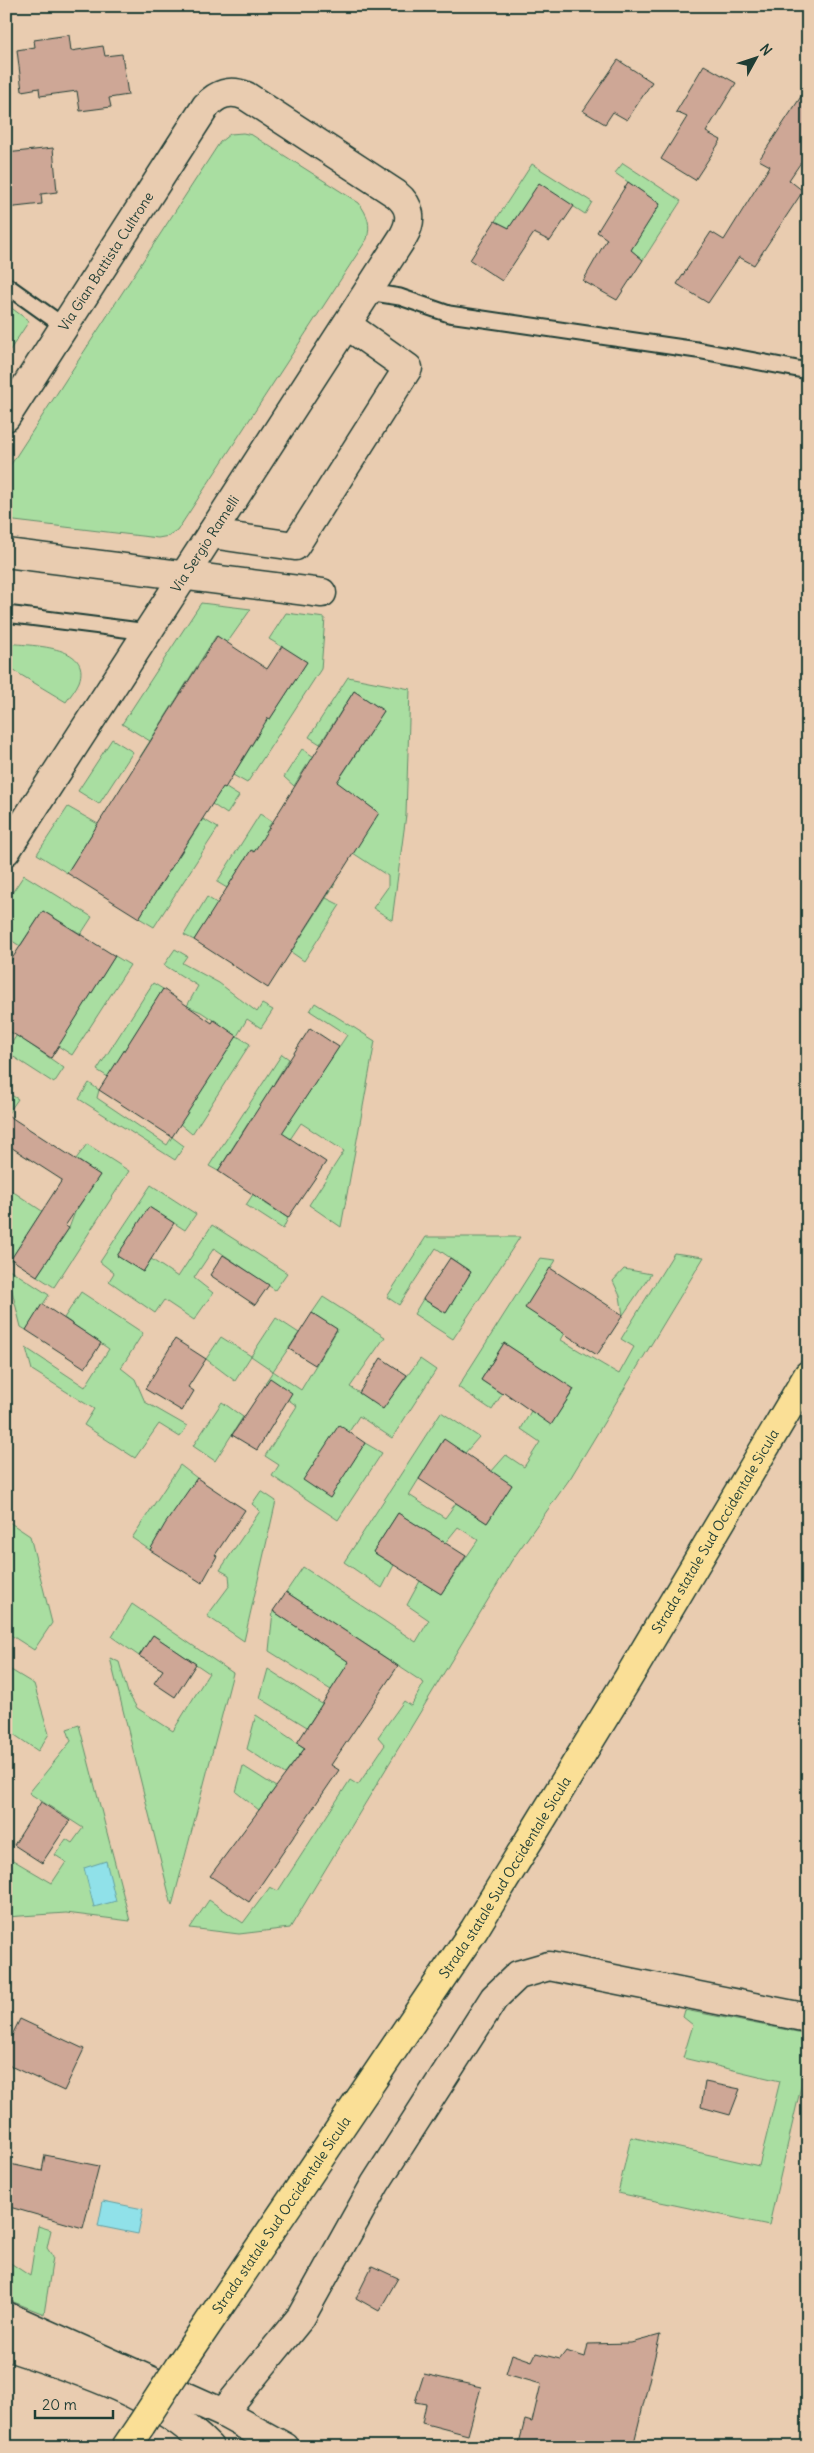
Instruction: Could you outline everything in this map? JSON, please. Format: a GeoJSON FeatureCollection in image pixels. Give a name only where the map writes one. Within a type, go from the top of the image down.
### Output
{"type":"FeatureCollection","features":[{"type":"Feature","properties":{"kind":"main road","name":"Strada statale Sud Occidentale Sicula"},"geometry":{"type":"LineString","coordinates":[[133,2436],[474,1930],[627,1680],[808,1375]]}},
{"type":"Feature","properties":{"kind":"street","name":"Via Sergio Ramelli"},"geometry":{"type":"LineString","coordinates":[[6,851],[347,325],[403,237],[410,218],[403,200],[396,194],[246,96],[238,93],[220,94],[206,106]]}},
{"type":"Feature","properties":{"kind":"street","name":"Via Gian Battista Cultrone"},"geometry":{"type":"LineString","coordinates":[[6,417],[206,106]]}},
{"type":"Feature","properties":{"kind":"street"},"geometry":{"type":"LineString","coordinates":[[211,534],[295,546],[408,368],[347,325]]}},
{"type":"Feature","properties":{"kind":"street"},"geometry":{"type":"LineString","coordinates":[[6,553],[185,574],[322,593]]}},
{"type":"Feature","properties":{"kind":"street"},"geometry":{"type":"LineString","coordinates":[[223,2413],[301,2317],[380,2176],[494,1998],[518,1974],[549,1966],[808,2018]]}},
{"type":"Feature","properties":{"kind":"street"},"geometry":{"type":"LineString","coordinates":[[6,2316],[223,2413],[285,2447]]}},
{"type":"Feature","properties":{"kind":"street"},"geometry":{"type":"LineString","coordinates":[[6,2324],[35,2328]]}},
{"type":"Feature","properties":{"kind":"street"},"geometry":{"type":"LineString","coordinates":[[6,2346],[71,2368],[156,2406],[190,2428],[209,2447]]}},
{"type":"Feature","properties":{"kind":"lane"},"geometry":{"type":"LineString","coordinates":[[6,285],[65,327]]}},
{"type":"Feature","properties":{"kind":"lane"},"geometry":{"type":"LineString","coordinates":[[368,292],[400,298],[449,314],[696,350],[808,371]]}},
{"type":"Feature","properties":{"kind":"lane"},"geometry":{"type":"LineString","coordinates":[[6,614],[148,632]]}},
{"type":"Feature","properties":{"kind":"green space"},"geometry":{"type":"Polygon","coordinates":[[[243,133],[252,135],[359,203],[368,220],[367,239],[177,531],[169,536],[158,538],[6,520],[6,472],[220,142],[230,134],[243,133]]]}},
{"type":"Feature","properties":{"kind":"green space"},"geometry":{"type":"Polygon","coordinates":[[[623,163],[681,201],[643,260],[631,250],[660,204],[615,173],[623,163]]]}},
{"type":"Feature","properties":{"kind":"green space"},"geometry":{"type":"Polygon","coordinates":[[[532,164],[592,202],[585,214],[539,184],[509,228],[495,221],[532,164]]]}},
{"type":"Feature","properties":{"kind":"green space"},"geometry":{"type":"Polygon","coordinates":[[[6,304],[29,321],[6,356],[6,304]]]}},
{"type":"Feature","properties":{"kind":"green space"},"geometry":{"type":"Polygon","coordinates":[[[201,603],[251,609],[227,643],[216,636],[150,741],[122,724],[201,603]]]}},
{"type":"Feature","properties":{"kind":"green space"},"geometry":{"type":"Polygon","coordinates":[[[286,613],[325,618],[321,669],[247,783],[233,775],[258,735],[236,719],[245,703],[270,719],[307,662],[269,639],[286,613]]]}},
{"type":"Feature","properties":{"kind":"green space"},"geometry":{"type":"Polygon","coordinates":[[[6,643],[56,649],[77,660],[81,670],[79,682],[66,702],[6,666],[6,643]]]}},
{"type":"Feature","properties":{"kind":"green space"},"geometry":{"type":"Polygon","coordinates":[[[348,677],[410,689],[406,815],[392,920],[373,908],[388,887],[388,876],[353,853],[378,812],[307,765],[294,786],[284,777],[302,749],[342,775],[384,711],[354,691],[320,744],[309,737],[348,677]]]}},
{"type":"Feature","properties":{"kind":"green space"},"geometry":{"type":"Polygon","coordinates":[[[112,739],[133,752],[99,804],[78,791],[112,739]]]}},
{"type":"Feature","properties":{"kind":"green space"},"geometry":{"type":"Polygon","coordinates":[[[150,741],[178,782],[140,757],[150,741]]]}},
{"type":"Feature","properties":{"kind":"green space"},"geometry":{"type":"Polygon","coordinates":[[[202,773],[239,796],[227,814],[191,790],[202,773]]]}},
{"type":"Feature","properties":{"kind":"green space"},"geometry":{"type":"Polygon","coordinates":[[[68,807],[98,824],[67,873],[37,854],[68,807]]]}},
{"type":"Feature","properties":{"kind":"green space"},"geometry":{"type":"Polygon","coordinates":[[[260,814],[272,822],[268,827],[305,850],[308,866],[335,884],[326,898],[252,850],[227,888],[217,882],[260,814]]]}},
{"type":"Feature","properties":{"kind":"green space"},"geometry":{"type":"Polygon","coordinates":[[[203,819],[218,828],[154,927],[139,918],[203,819]]]}},
{"type":"Feature","properties":{"kind":"green space"},"geometry":{"type":"Polygon","coordinates":[[[24,875],[92,917],[81,934],[43,911],[20,946],[6,937],[6,902],[24,875]]]}},
{"type":"Feature","properties":{"kind":"green space"},"geometry":{"type":"Polygon","coordinates":[[[207,897],[218,904],[194,940],[184,935],[207,897]]]}},
{"type":"Feature","properties":{"kind":"green space"},"geometry":{"type":"Polygon","coordinates":[[[326,898],[340,905],[304,961],[291,952],[326,898]]]}},
{"type":"Feature","properties":{"kind":"green space"},"geometry":{"type":"Polygon","coordinates":[[[175,949],[187,956],[182,963],[219,983],[257,1012],[262,1004],[273,1010],[261,1028],[247,1019],[237,1036],[201,1012],[187,1006],[198,986],[164,965],[175,949]]]}},
{"type":"Feature","properties":{"kind":"green space"},"geometry":{"type":"Polygon","coordinates":[[[115,956],[130,965],[72,1055],[58,1046],[115,956]]]}},
{"type":"Feature","properties":{"kind":"green space"},"geometry":{"type":"Polygon","coordinates":[[[153,983],[163,989],[108,1077],[97,1070],[153,983]]]}},
{"type":"Feature","properties":{"kind":"green space"},"geometry":{"type":"Polygon","coordinates":[[[315,1003],[375,1041],[341,1227],[309,1205],[344,1151],[301,1123],[272,1166],[282,1172],[263,1202],[288,1218],[283,1229],[246,1205],[271,1167],[280,1132],[254,1114],[218,1171],[209,1166],[282,1054],[289,1059],[274,1083],[303,1101],[347,1035],[310,1011],[315,1003]]]}},
{"type":"Feature","properties":{"kind":"green space"},"geometry":{"type":"Polygon","coordinates":[[[32,1011],[41,1016],[25,1041],[64,1068],[54,1083],[6,1052],[32,1011]]]}},
{"type":"Feature","properties":{"kind":"green space"},"geometry":{"type":"Polygon","coordinates":[[[237,1036],[250,1044],[192,1134],[180,1124],[237,1036]]]}},
{"type":"Feature","properties":{"kind":"green space"},"geometry":{"type":"Polygon","coordinates":[[[89,1083],[99,1090],[97,1098],[167,1145],[172,1137],[184,1146],[175,1160],[79,1099],[89,1083]]]}},
{"type":"Feature","properties":{"kind":"green space"},"geometry":{"type":"Polygon","coordinates":[[[6,1092],[18,1099],[7,1115],[6,1114],[6,1092]]]}},
{"type":"Feature","properties":{"kind":"green space"},"geometry":{"type":"Polygon","coordinates":[[[87,1144],[129,1171],[54,1287],[37,1276],[69,1228],[75,1212],[100,1175],[76,1159],[87,1144]]]}},
{"type":"Feature","properties":{"kind":"green space"},"geometry":{"type":"Polygon","coordinates":[[[151,1185],[196,1214],[185,1230],[149,1207],[118,1256],[143,1272],[151,1259],[178,1277],[212,1225],[287,1273],[275,1290],[214,1248],[194,1278],[213,1293],[194,1320],[164,1300],[155,1313],[109,1281],[114,1273],[100,1262],[151,1185]]]}},
{"type":"Feature","properties":{"kind":"green space"},"geometry":{"type":"Polygon","coordinates":[[[6,1187],[42,1211],[6,1267],[6,1187]]]}},
{"type":"Feature","properties":{"kind":"green space"},"geometry":{"type":"Polygon","coordinates":[[[426,1237],[520,1237],[453,1339],[414,1314],[423,1299],[446,1313],[471,1272],[436,1248],[399,1305],[387,1297],[426,1237]]]}},
{"type":"Feature","properties":{"kind":"green space"},"geometry":{"type":"Polygon","coordinates":[[[674,1253],[704,1257],[571,1477],[512,1560],[290,1928],[239,1934],[190,1928],[209,1900],[243,1923],[270,1887],[278,1891],[350,1780],[358,1785],[385,1745],[378,1737],[404,1701],[411,1706],[424,1683],[286,1592],[303,1567],[416,1642],[429,1620],[407,1605],[420,1581],[441,1594],[478,1540],[458,1527],[445,1543],[398,1513],[373,1552],[394,1565],[382,1588],[344,1562],[441,1412],[479,1437],[465,1453],[443,1440],[409,1495],[445,1518],[456,1503],[487,1523],[512,1485],[491,1472],[506,1455],[524,1467],[540,1442],[521,1429],[531,1411],[551,1424],[574,1390],[504,1343],[481,1380],[502,1394],[492,1410],[458,1387],[540,1258],[556,1260],[526,1308],[565,1333],[561,1340],[619,1374],[634,1347],[621,1339],[674,1253]]]}},
{"type":"Feature","properties":{"kind":"green space"},"geometry":{"type":"Polygon","coordinates":[[[6,1267],[49,1295],[26,1330],[21,1327],[6,1267]]]}},
{"type":"Feature","properties":{"kind":"green space"},"geometry":{"type":"Polygon","coordinates":[[[624,1269],[651,1274],[623,1315],[620,1296],[613,1281],[624,1269]]]}},
{"type":"Feature","properties":{"kind":"green space"},"geometry":{"type":"Polygon","coordinates":[[[81,1292],[143,1333],[121,1368],[135,1379],[145,1402],[187,1426],[180,1437],[159,1424],[135,1458],[84,1425],[94,1409],[32,1370],[26,1348],[85,1387],[109,1349],[64,1318],[81,1292]]]}},
{"type":"Feature","properties":{"kind":"green space"},"geometry":{"type":"Polygon","coordinates":[[[323,1297],[385,1337],[350,1387],[383,1408],[420,1359],[436,1370],[392,1438],[359,1416],[349,1432],[330,1497],[365,1443],[382,1453],[338,1520],[272,1476],[279,1465],[265,1456],[297,1406],[265,1383],[273,1371],[301,1390],[337,1330],[312,1313],[323,1297]]]}},
{"type":"Feature","properties":{"kind":"green space"},"geometry":{"type":"Polygon","coordinates":[[[276,1318],[299,1333],[273,1371],[251,1356],[276,1318]]]}},
{"type":"Feature","properties":{"kind":"green space"},"geometry":{"type":"Polygon","coordinates":[[[221,1337],[251,1356],[235,1381],[206,1359],[221,1337]]]}},
{"type":"Feature","properties":{"kind":"green space"},"geometry":{"type":"Polygon","coordinates":[[[222,1402],[243,1417],[215,1461],[193,1446],[222,1402]]]}},
{"type":"Feature","properties":{"kind":"green space"},"geometry":{"type":"Polygon","coordinates":[[[180,1465],[197,1478],[150,1550],[132,1538],[180,1465]]]}},
{"type":"Feature","properties":{"kind":"green space"},"geometry":{"type":"Polygon","coordinates":[[[261,1491],[276,1501],[244,1641],[207,1616],[230,1585],[229,1575],[220,1570],[260,1511],[252,1504],[261,1491]]]}},
{"type":"Feature","properties":{"kind":"green space"},"geometry":{"type":"Polygon","coordinates":[[[6,1520],[30,1536],[52,1623],[34,1650],[6,1632],[6,1520]]]}},
{"type":"Feature","properties":{"kind":"green space"},"geometry":{"type":"Polygon","coordinates":[[[132,1604],[233,1673],[172,1906],[110,1658],[119,1662],[128,1693],[137,1708],[173,1731],[209,1673],[153,1635],[139,1656],[112,1637],[132,1604]]]}},
{"type":"Feature","properties":{"kind":"green space"},"geometry":{"type":"Polygon","coordinates":[[[273,1611],[349,1662],[331,1690],[269,1651],[273,1611]]]}},
{"type":"Feature","properties":{"kind":"green space"},"geometry":{"type":"Polygon","coordinates":[[[6,1667],[34,1684],[49,1734],[38,1751],[6,1729],[6,1667]]]}},
{"type":"Feature","properties":{"kind":"green space"},"geometry":{"type":"Polygon","coordinates":[[[268,1669],[322,1704],[307,1727],[260,1698],[268,1669]]]}},
{"type":"Feature","properties":{"kind":"green space"},"geometry":{"type":"Polygon","coordinates":[[[256,1715],[305,1748],[285,1774],[247,1749],[256,1715]]]}},
{"type":"Feature","properties":{"kind":"green space"},"geometry":{"type":"Polygon","coordinates":[[[79,1725],[130,1921],[66,1913],[6,1917],[6,1856],[52,1883],[66,1862],[55,1855],[66,1839],[72,1843],[83,1828],[29,1793],[71,1741],[67,1729],[79,1725]]]}},
{"type":"Feature","properties":{"kind":"green space"},"geometry":{"type":"Polygon","coordinates":[[[243,1766],[276,1787],[259,1810],[236,1792],[243,1766]]]}},
{"type":"Feature","properties":{"kind":"green space"},"geometry":{"type":"Polygon","coordinates":[[[685,2010],[808,2034],[808,2056],[769,2225],[618,2193],[631,2137],[759,2166],[780,2081],[683,2058],[693,2025],[683,2017],[685,2010]]]}},
{"type":"Feature","properties":{"kind":"green space"},"geometry":{"type":"Polygon","coordinates":[[[38,2226],[51,2230],[47,2248],[53,2257],[44,2314],[6,2299],[6,2260],[30,2276],[38,2226]]]}},
{"type":"Feature","properties":{"kind":"water"},"geometry":{"type":"Polygon","coordinates":[[[106,1861],[116,1901],[94,1907],[84,1868],[106,1861]]]}},
{"type":"Feature","properties":{"kind":"water"},"geometry":{"type":"Polygon","coordinates":[[[103,2201],[143,2209],[138,2234],[98,2226],[103,2201]]]}},
{"type":"Feature","properties":{"kind":"building"},"geometry":{"type":"Polygon","coordinates":[[[69,35],[71,51],[103,46],[105,56],[122,54],[128,95],[109,98],[111,107],[80,111],[77,91],[40,96],[39,88],[22,91],[17,50],[35,47],[34,40],[69,35]]]}},
{"type":"Feature","properties":{"kind":"building"},"geometry":{"type":"Polygon","coordinates":[[[618,60],[652,82],[627,120],[613,112],[605,124],[583,111],[618,60]]]}},
{"type":"Feature","properties":{"kind":"building"},"geometry":{"type":"Polygon","coordinates":[[[704,65],[736,83],[706,132],[721,140],[695,180],[661,159],[687,117],[676,112],[704,65]]]}},
{"type":"Feature","properties":{"kind":"building"},"geometry":{"type":"Polygon","coordinates":[[[808,86],[808,152],[789,180],[803,191],[754,265],[739,257],[708,303],[677,284],[711,232],[724,240],[770,166],[759,160],[808,86]]]}},
{"type":"Feature","properties":{"kind":"building"},"geometry":{"type":"Polygon","coordinates":[[[53,148],[57,192],[41,194],[42,204],[6,208],[6,153],[53,148]]]}},
{"type":"Feature","properties":{"kind":"building"},"geometry":{"type":"Polygon","coordinates":[[[628,182],[660,204],[631,250],[643,260],[617,300],[583,281],[607,239],[597,232],[628,182]]]}},
{"type":"Feature","properties":{"kind":"building"},"geometry":{"type":"Polygon","coordinates":[[[539,183],[574,206],[550,241],[534,233],[502,281],[470,260],[495,221],[509,228],[539,183]]]}},
{"type":"Feature","properties":{"kind":"building"},"geometry":{"type":"Polygon","coordinates":[[[217,636],[267,669],[282,646],[307,662],[270,719],[268,718],[225,788],[223,787],[139,918],[67,873],[217,636]]]}},
{"type":"Feature","properties":{"kind":"building"},"geometry":{"type":"Polygon","coordinates":[[[354,691],[384,711],[337,782],[379,813],[268,988],[194,940],[251,850],[254,852],[354,691]]]}},
{"type":"Feature","properties":{"kind":"building"},"geometry":{"type":"Polygon","coordinates":[[[43,911],[115,956],[51,1058],[6,1029],[6,968],[43,911]]]}},
{"type":"Feature","properties":{"kind":"building"},"geometry":{"type":"Polygon","coordinates":[[[163,989],[212,1023],[214,1020],[237,1036],[172,1137],[99,1090],[163,989]]]}},
{"type":"Feature","properties":{"kind":"building"},"geometry":{"type":"Polygon","coordinates":[[[310,1028],[339,1047],[282,1133],[326,1162],[288,1218],[218,1171],[310,1028]]]}},
{"type":"Feature","properties":{"kind":"building"},"geometry":{"type":"Polygon","coordinates":[[[6,1114],[100,1175],[65,1226],[69,1228],[37,1276],[11,1259],[62,1180],[6,1144],[6,1114]]]}},
{"type":"Feature","properties":{"kind":"building"},"geometry":{"type":"Polygon","coordinates":[[[149,1207],[174,1223],[143,1272],[117,1256],[149,1207]]]}},
{"type":"Feature","properties":{"kind":"building"},"geometry":{"type":"Polygon","coordinates":[[[223,1255],[269,1285],[255,1305],[210,1275],[223,1255]]]}},
{"type":"Feature","properties":{"kind":"building"},"geometry":{"type":"Polygon","coordinates":[[[450,1258],[471,1272],[446,1313],[423,1299],[450,1258]]]}},
{"type":"Feature","properties":{"kind":"building"},"geometry":{"type":"Polygon","coordinates":[[[550,1268],[623,1315],[597,1355],[525,1308],[550,1268]]]}},
{"type":"Feature","properties":{"kind":"building"},"geometry":{"type":"Polygon","coordinates":[[[42,1304],[101,1343],[85,1368],[26,1330],[42,1304]]]}},
{"type":"Feature","properties":{"kind":"building"},"geometry":{"type":"Polygon","coordinates":[[[312,1313],[337,1329],[315,1365],[289,1349],[312,1313]]]}},
{"type":"Feature","properties":{"kind":"building"},"geometry":{"type":"Polygon","coordinates":[[[175,1339],[206,1359],[188,1387],[194,1391],[182,1411],[145,1389],[175,1339]]]}},
{"type":"Feature","properties":{"kind":"building"},"geometry":{"type":"Polygon","coordinates":[[[504,1343],[574,1389],[551,1425],[504,1392],[502,1394],[481,1380],[504,1343]]]}},
{"type":"Feature","properties":{"kind":"building"},"geometry":{"type":"Polygon","coordinates":[[[381,1358],[407,1375],[383,1409],[359,1393],[381,1358]]]}},
{"type":"Feature","properties":{"kind":"building"},"geometry":{"type":"Polygon","coordinates":[[[270,1378],[292,1393],[257,1450],[232,1435],[270,1378]]]}},
{"type":"Feature","properties":{"kind":"building"},"geometry":{"type":"Polygon","coordinates":[[[339,1425],[365,1443],[330,1498],[303,1480],[339,1425]]]}},
{"type":"Feature","properties":{"kind":"building"},"geometry":{"type":"Polygon","coordinates":[[[444,1439],[512,1485],[487,1523],[419,1479],[444,1439]]]}},
{"type":"Feature","properties":{"kind":"building"},"geometry":{"type":"Polygon","coordinates":[[[197,1478],[245,1510],[215,1555],[217,1556],[202,1583],[150,1550],[165,1524],[197,1478]]]}},
{"type":"Feature","properties":{"kind":"building"},"geometry":{"type":"Polygon","coordinates":[[[398,1513],[466,1556],[441,1594],[373,1552],[398,1513]]]}},
{"type":"Feature","properties":{"kind":"building"},"geometry":{"type":"Polygon","coordinates":[[[286,1592],[398,1666],[331,1765],[339,1770],[249,1902],[210,1876],[305,1748],[297,1743],[349,1662],[273,1611],[286,1592]]]}},
{"type":"Feature","properties":{"kind":"building"},"geometry":{"type":"Polygon","coordinates":[[[153,1635],[196,1664],[175,1697],[154,1683],[163,1670],[139,1656],[153,1635]]]}},
{"type":"Feature","properties":{"kind":"building"},"geometry":{"type":"Polygon","coordinates":[[[41,1802],[70,1821],[42,1863],[14,1845],[41,1802]]]}},
{"type":"Feature","properties":{"kind":"building"},"geometry":{"type":"Polygon","coordinates":[[[20,2019],[84,2049],[64,2091],[6,2064],[6,2047],[20,2019]]]}},
{"type":"Feature","properties":{"kind":"building"},"geometry":{"type":"Polygon","coordinates":[[[705,2082],[740,2089],[730,2115],[701,2107],[705,2082]]]}},
{"type":"Feature","properties":{"kind":"building"},"geometry":{"type":"Polygon","coordinates":[[[45,2155],[99,2166],[83,2228],[6,2206],[6,2178],[10,2164],[42,2171],[45,2155]]]}},
{"type":"Feature","properties":{"kind":"building"},"geometry":{"type":"Polygon","coordinates":[[[372,2266],[398,2278],[379,2311],[356,2298],[372,2266]]]}},
{"type":"Feature","properties":{"kind":"building"},"geometry":{"type":"Polygon","coordinates":[[[660,2335],[633,2447],[518,2447],[525,2420],[532,2422],[541,2384],[506,2374],[512,2354],[532,2361],[536,2353],[560,2359],[566,2351],[585,2357],[588,2344],[631,2343],[660,2335]]]}},
{"type":"Feature","properties":{"kind":"building"},"geometry":{"type":"Polygon","coordinates":[[[424,2374],[481,2387],[468,2435],[422,2423],[426,2404],[415,2402],[424,2374]]]}}]}
